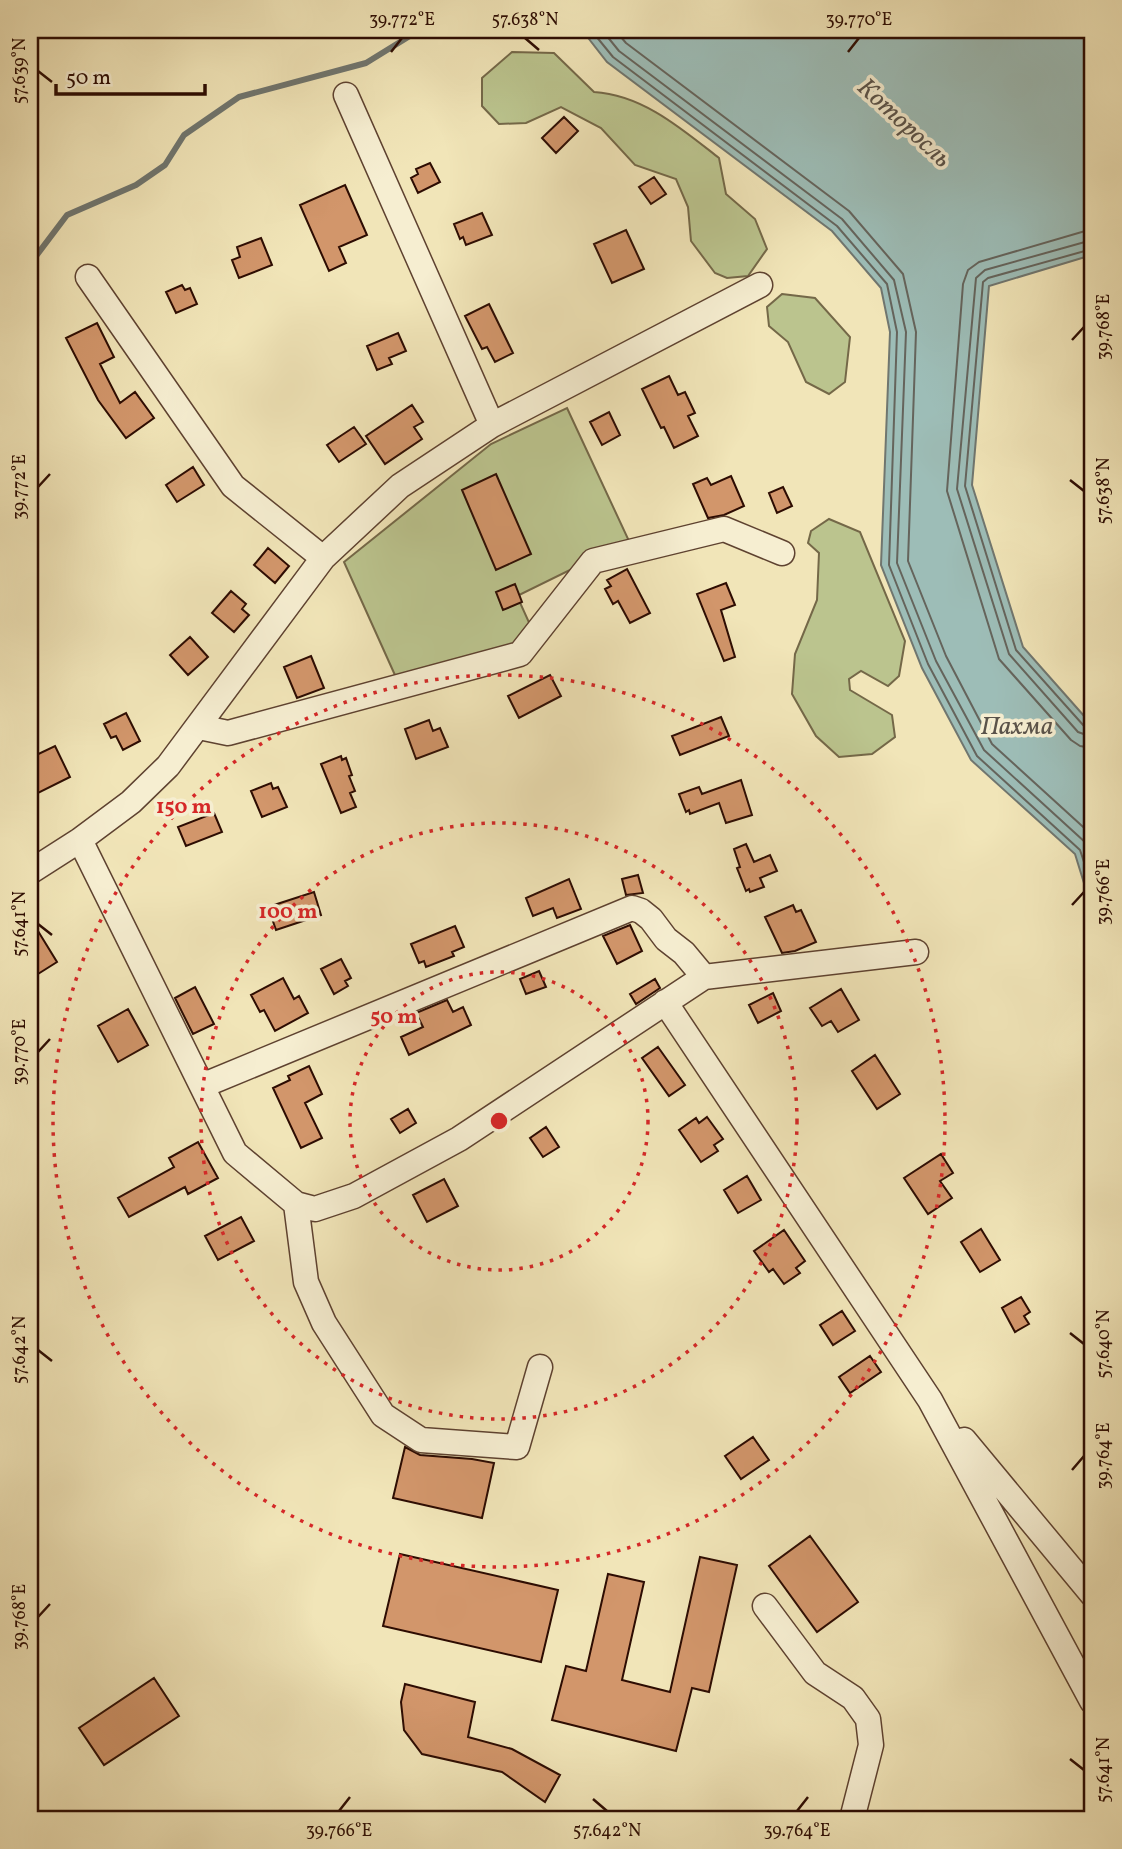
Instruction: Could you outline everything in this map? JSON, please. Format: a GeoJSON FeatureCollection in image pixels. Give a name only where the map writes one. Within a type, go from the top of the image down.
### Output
{"type":"FeatureCollection","features":[{"type":"Feature","properties":{"kind":"street"},"geometry":{"type":"LineString","coordinates":[[346,95],[492,425]]}},
{"type":"Feature","properties":{"kind":"street"},"geometry":{"type":"LineString","coordinates":[[88,277],[233,486],[323,558]]}},
{"type":"Feature","properties":{"kind":"street"},"geometry":{"type":"LineString","coordinates":[[30,872],[80,840],[131,802],[168,766],[323,558],[400,486],[492,425],[760,285]]}},
{"type":"Feature","properties":{"kind":"street"},"geometry":{"type":"LineString","coordinates":[[199,727],[228,733],[520,654],[593,562],[724,529],[782,553]]}},
{"type":"Feature","properties":{"kind":"street"},"geometry":{"type":"LineString","coordinates":[[80,840],[204,1085],[235,1153],[296,1204],[315,1209],[366,1190],[459,1139],[705,977],[916,952]]}},
{"type":"Feature","properties":{"kind":"street"},"geometry":{"type":"LineString","coordinates":[[204,1085],[632,908],[651,919],[666,939],[684,953],[705,977]]}},
{"type":"Feature","properties":{"kind":"street"},"geometry":{"type":"LineString","coordinates":[[665,1002],[930,1400],[1092,1701]]}},
{"type":"Feature","properties":{"kind":"street"},"geometry":{"type":"LineString","coordinates":[[296,1204],[306,1282],[324,1323],[383,1415],[422,1440],[517,1447],[540,1367]]}},
{"type":"Feature","properties":{"kind":"street"},"geometry":{"type":"LineString","coordinates":[[930,1400],[1092,1594]]}},
{"type":"Feature","properties":{"kind":"street"},"geometry":{"type":"LineString","coordinates":[[765,1606],[815,1672],[853,1698],[868,1719],[871,1745],[852,1819]]}},
{"type":"Feature","properties":{"kind":"green space"},"geometry":{"type":"Polygon","coordinates":[[[512,52],[554,53],[594,92],[629,100],[661,115],[719,158],[726,194],[755,219],[767,249],[748,276],[727,278],[715,273],[691,241],[688,207],[676,179],[635,165],[601,128],[561,107],[526,123],[499,124],[482,106],[482,78],[512,52]]]}},
{"type":"Feature","properties":{"kind":"green space"},"geometry":{"type":"Polygon","coordinates":[[[782,294],[815,298],[850,337],[845,382],[829,394],[806,382],[788,342],[769,326],[767,307],[782,294]]]}},
{"type":"Feature","properties":{"kind":"green space"},"geometry":{"type":"Polygon","coordinates":[[[567,408],[629,541],[517,596],[532,629],[505,660],[399,684],[344,562],[491,444],[567,408]]]}},
{"type":"Feature","properties":{"kind":"green space"},"geometry":{"type":"Polygon","coordinates":[[[829,519],[860,532],[905,641],[899,676],[888,686],[861,671],[849,679],[850,690],[892,715],[895,737],[872,754],[839,757],[816,736],[792,694],[795,654],[817,600],[819,553],[808,543],[811,531],[829,519]]]}},
{"type":"Feature","properties":{"kind":"water"},"geometry":{"type":"Polygon","coordinates":[[[582,30],[1092,30],[1092,255],[989,286],[972,485],[1023,647],[1092,725],[1092,909],[1075,854],[971,760],[922,668],[881,565],[890,332],[881,288],[832,231],[607,62],[582,30]]]}},
{"type":"Feature","properties":{"kind":"building"},"geometry":{"type":"Polygon","coordinates":[[[564,117],[578,131],[556,153],[542,138],[564,117]]]}},
{"type":"Feature","properties":{"kind":"building"},"geometry":{"type":"Polygon","coordinates":[[[430,163],[440,182],[418,193],[411,178],[418,174],[416,169],[430,163]]]}},
{"type":"Feature","properties":{"kind":"building"},"geometry":{"type":"Polygon","coordinates":[[[654,177],[666,194],[651,204],[639,187],[654,177]]]}},
{"type":"Feature","properties":{"kind":"building"},"geometry":{"type":"Polygon","coordinates":[[[345,185],[367,235],[339,247],[346,263],[329,271],[300,205],[345,185]]]}},
{"type":"Feature","properties":{"kind":"building"},"geometry":{"type":"Polygon","coordinates":[[[482,213],[492,235],[466,245],[463,237],[460,239],[454,224],[482,213]]]}},
{"type":"Feature","properties":{"kind":"building"},"geometry":{"type":"Polygon","coordinates":[[[626,230],[644,269],[612,283],[594,244],[626,230]]]}},
{"type":"Feature","properties":{"kind":"building"},"geometry":{"type":"Polygon","coordinates":[[[261,238],[272,265],[239,278],[232,260],[240,257],[237,247],[261,238]]]}},
{"type":"Feature","properties":{"kind":"building"},"geometry":{"type":"Polygon","coordinates":[[[182,285],[185,290],[190,288],[197,304],[176,313],[166,292],[182,285]]]}},
{"type":"Feature","properties":{"kind":"building"},"geometry":{"type":"Polygon","coordinates":[[[489,304],[513,353],[495,362],[487,347],[482,349],[465,316],[489,304]]]}},
{"type":"Feature","properties":{"kind":"building"},"geometry":{"type":"Polygon","coordinates":[[[97,323],[114,357],[100,364],[120,403],[135,392],[154,418],[126,438],[98,400],[66,338],[97,323]]]}},
{"type":"Feature","properties":{"kind":"building"},"geometry":{"type":"Polygon","coordinates":[[[398,333],[406,351],[389,358],[392,364],[377,370],[367,346],[398,333]]]}},
{"type":"Feature","properties":{"kind":"building"},"geometry":{"type":"Polygon","coordinates":[[[669,376],[678,395],[685,392],[695,413],[688,416],[698,436],[674,448],[642,389],[669,376]]]}},
{"type":"Feature","properties":{"kind":"building"},"geometry":{"type":"Polygon","coordinates":[[[412,405],[423,422],[414,427],[422,439],[385,464],[366,436],[412,405]]]}},
{"type":"Feature","properties":{"kind":"building"},"geometry":{"type":"Polygon","coordinates":[[[609,412],[620,435],[602,445],[590,422],[609,412]]]}},
{"type":"Feature","properties":{"kind":"building"},"geometry":{"type":"Polygon","coordinates":[[[354,427],[366,444],[339,462],[327,445],[354,427]]]}},
{"type":"Feature","properties":{"kind":"building"},"geometry":{"type":"Polygon","coordinates":[[[193,467],[204,485],[177,502],[166,485],[193,467]]]}},
{"type":"Feature","properties":{"kind":"building"},"geometry":{"type":"Polygon","coordinates":[[[496,474],[531,554],[496,570],[462,490],[496,474]]]}},
{"type":"Feature","properties":{"kind":"building"},"geometry":{"type":"Polygon","coordinates":[[[731,476],[744,506],[724,515],[708,518],[693,484],[707,478],[711,485],[731,476]]]}},
{"type":"Feature","properties":{"kind":"building"},"geometry":{"type":"Polygon","coordinates":[[[783,487],[792,506],[777,513],[769,493],[783,487]]]}},
{"type":"Feature","properties":{"kind":"building"},"geometry":{"type":"Polygon","coordinates":[[[268,548],[289,566],[275,583],[254,565],[268,548]]]}},
{"type":"Feature","properties":{"kind":"building"},"geometry":{"type":"Polygon","coordinates":[[[627,569],[650,613],[630,623],[618,601],[613,604],[605,589],[611,586],[607,580],[627,569]]]}},
{"type":"Feature","properties":{"kind":"building"},"geometry":{"type":"Polygon","coordinates":[[[726,583],[735,605],[721,610],[735,657],[724,661],[697,594],[726,583]]]}},
{"type":"Feature","properties":{"kind":"building"},"geometry":{"type":"Polygon","coordinates":[[[515,584],[522,602],[503,610],[496,592],[515,584]]]}},
{"type":"Feature","properties":{"kind":"building"},"geometry":{"type":"Polygon","coordinates":[[[231,591],[246,604],[242,609],[249,615],[234,632],[212,613],[231,591]]]}},
{"type":"Feature","properties":{"kind":"building"},"geometry":{"type":"Polygon","coordinates":[[[190,637],[208,657],[188,675],[170,655],[190,637]]]}},
{"type":"Feature","properties":{"kind":"building"},"geometry":{"type":"Polygon","coordinates":[[[311,656],[324,688],[297,698],[284,667],[311,656]]]}},
{"type":"Feature","properties":{"kind":"building"},"geometry":{"type":"Polygon","coordinates":[[[550,675],[561,696],[519,718],[508,696],[550,675]]]}},
{"type":"Feature","properties":{"kind":"building"},"geometry":{"type":"Polygon","coordinates":[[[126,713],[140,741],[123,750],[116,736],[111,738],[104,724],[126,713]]]}},
{"type":"Feature","properties":{"kind":"building"},"geometry":{"type":"Polygon","coordinates":[[[721,717],[729,736],[680,755],[672,736],[721,717]]]}},
{"type":"Feature","properties":{"kind":"building"},"geometry":{"type":"Polygon","coordinates":[[[429,720],[433,731],[440,728],[448,747],[416,759],[405,729],[429,720]]]}},
{"type":"Feature","properties":{"kind":"building"},"geometry":{"type":"Polygon","coordinates":[[[55,746],[70,777],[38,793],[30,776],[30,758],[55,746]]]}},
{"type":"Feature","properties":{"kind":"building"},"geometry":{"type":"Polygon","coordinates":[[[341,756],[342,760],[346,758],[352,775],[349,776],[355,791],[350,793],[356,807],[341,813],[321,764],[341,756]]]}},
{"type":"Feature","properties":{"kind":"building"},"geometry":{"type":"Polygon","coordinates":[[[741,780],[752,815],[726,823],[719,803],[690,814],[689,810],[686,812],[679,794],[699,787],[702,794],[741,780]]]}},
{"type":"Feature","properties":{"kind":"building"},"geometry":{"type":"Polygon","coordinates":[[[271,783],[273,789],[278,787],[287,807],[262,817],[251,791],[271,783]]]}},
{"type":"Feature","properties":{"kind":"building"},"geometry":{"type":"Polygon","coordinates":[[[214,813],[222,832],[186,846],[178,827],[214,813]]]}},
{"type":"Feature","properties":{"kind":"building"},"geometry":{"type":"Polygon","coordinates":[[[746,844],[754,862],[770,855],[777,871],[760,878],[764,887],[750,892],[749,889],[746,891],[737,868],[740,867],[734,849],[746,844]]]}},
{"type":"Feature","properties":{"kind":"building"},"geometry":{"type":"Polygon","coordinates":[[[638,875],[643,893],[626,895],[622,879],[638,875]]]}},
{"type":"Feature","properties":{"kind":"building"},"geometry":{"type":"Polygon","coordinates":[[[569,879],[581,909],[557,918],[553,908],[533,916],[526,898],[569,879]]]}},
{"type":"Feature","properties":{"kind":"building"},"geometry":{"type":"Polygon","coordinates":[[[314,892],[321,915],[276,930],[268,907],[314,892]]]}},
{"type":"Feature","properties":{"kind":"building"},"geometry":{"type":"Polygon","coordinates":[[[793,905],[796,912],[801,910],[816,942],[782,953],[765,917],[793,905]]]}},
{"type":"Feature","properties":{"kind":"building"},"geometry":{"type":"Polygon","coordinates":[[[30,918],[57,962],[30,979],[30,918]]]}},
{"type":"Feature","properties":{"kind":"building"},"geometry":{"type":"Polygon","coordinates":[[[630,925],[642,951],[617,964],[603,936],[630,925]]]}},
{"type":"Feature","properties":{"kind":"building"},"geometry":{"type":"Polygon","coordinates":[[[455,926],[464,947],[452,952],[454,956],[426,967],[424,961],[419,963],[411,944],[455,926]]]}},
{"type":"Feature","properties":{"kind":"building"},"geometry":{"type":"Polygon","coordinates":[[[341,959],[351,978],[345,981],[348,986],[334,994],[321,969],[341,959]]]}},
{"type":"Feature","properties":{"kind":"building"},"geometry":{"type":"Polygon","coordinates":[[[539,971],[546,987],[526,994],[520,979],[539,971]]]}},
{"type":"Feature","properties":{"kind":"building"},"geometry":{"type":"Polygon","coordinates":[[[283,978],[294,999],[299,996],[308,1013],[275,1031],[264,1010],[260,1012],[251,995],[283,978]]]}},
{"type":"Feature","properties":{"kind":"building"},"geometry":{"type":"Polygon","coordinates":[[[655,979],[660,988],[636,1004],[630,994],[655,979]]]}},
{"type":"Feature","properties":{"kind":"building"},"geometry":{"type":"Polygon","coordinates":[[[195,987],[214,1024],[193,1034],[175,998],[195,987]]]}},
{"type":"Feature","properties":{"kind":"building"},"geometry":{"type":"Polygon","coordinates":[[[841,989],[859,1020],[838,1032],[831,1021],[822,1026],[810,1008],[841,989]]]}},
{"type":"Feature","properties":{"kind":"building"},"geometry":{"type":"Polygon","coordinates":[[[773,993],[781,1011],[758,1023],[749,1005],[773,993]]]}},
{"type":"Feature","properties":{"kind":"building"},"geometry":{"type":"Polygon","coordinates":[[[447,1000],[453,1012],[463,1007],[471,1025],[409,1055],[401,1037],[423,1027],[416,1013],[447,1000]]]}},
{"type":"Feature","properties":{"kind":"building"},"geometry":{"type":"Polygon","coordinates":[[[128,1009],[148,1045],[118,1062],[98,1026],[128,1009]]]}},
{"type":"Feature","properties":{"kind":"building"},"geometry":{"type":"Polygon","coordinates":[[[658,1047],[685,1085],[669,1096],[642,1058],[658,1047]]]}},
{"type":"Feature","properties":{"kind":"building"},"geometry":{"type":"Polygon","coordinates":[[[875,1055],[900,1094],[877,1109],[852,1071],[875,1055]]]}},
{"type":"Feature","properties":{"kind":"building"},"geometry":{"type":"Polygon","coordinates":[[[309,1066],[322,1094],[305,1103],[322,1138],[301,1148],[273,1088],[290,1080],[288,1076],[309,1066]]]}},
{"type":"Feature","properties":{"kind":"building"},"geometry":{"type":"Polygon","coordinates":[[[408,1109],[416,1123],[400,1133],[391,1119],[408,1109]]]}},
{"type":"Feature","properties":{"kind":"building"},"geometry":{"type":"Polygon","coordinates":[[[707,1117],[723,1139],[714,1145],[718,1151],[701,1162],[679,1130],[696,1118],[699,1123],[707,1117]]]}},
{"type":"Feature","properties":{"kind":"building"},"geometry":{"type":"Polygon","coordinates":[[[546,1127],[559,1147],[543,1157],[530,1138],[546,1127]]]}},
{"type":"Feature","properties":{"kind":"building"},"geometry":{"type":"Polygon","coordinates":[[[198,1142],[218,1178],[188,1194],[185,1187],[129,1217],[118,1198],[174,1167],[169,1158],[198,1142]]]}},
{"type":"Feature","properties":{"kind":"building"},"geometry":{"type":"Polygon","coordinates":[[[941,1154],[953,1173],[940,1181],[952,1198],[928,1214],[904,1178],[941,1154]]]}},
{"type":"Feature","properties":{"kind":"building"},"geometry":{"type":"Polygon","coordinates":[[[747,1176],[761,1200],[738,1213],[724,1190],[747,1176]]]}},
{"type":"Feature","properties":{"kind":"building"},"geometry":{"type":"Polygon","coordinates":[[[444,1179],[458,1206],[427,1222],[413,1195],[444,1179]]]}},
{"type":"Feature","properties":{"kind":"building"},"geometry":{"type":"Polygon","coordinates":[[[241,1217],[254,1241],[218,1260],[205,1236],[241,1217]]]}},
{"type":"Feature","properties":{"kind":"building"},"geometry":{"type":"Polygon","coordinates":[[[981,1229],[1000,1260],[980,1272],[961,1242],[981,1229]]]}},
{"type":"Feature","properties":{"kind":"building"},"geometry":{"type":"Polygon","coordinates":[[[784,1230],[805,1261],[796,1268],[800,1273],[784,1284],[773,1269],[769,1272],[754,1251],[784,1230]]]}},
{"type":"Feature","properties":{"kind":"building"},"geometry":{"type":"Polygon","coordinates":[[[1021,1297],[1030,1312],[1024,1316],[1029,1324],[1015,1332],[1002,1308],[1021,1297]]]}},
{"type":"Feature","properties":{"kind":"building"},"geometry":{"type":"Polygon","coordinates":[[[842,1311],[855,1331],[833,1345],[820,1325],[842,1311]]]}},
{"type":"Feature","properties":{"kind":"building"},"geometry":{"type":"Polygon","coordinates":[[[870,1356],[881,1372],[850,1393],[839,1377],[870,1356]]]}},
{"type":"Feature","properties":{"kind":"building"},"geometry":{"type":"Polygon","coordinates":[[[753,1437],[769,1460],[741,1479],[725,1456],[753,1437]]]}},
{"type":"Feature","properties":{"kind":"building"},"geometry":{"type":"Polygon","coordinates":[[[405,1447],[420,1455],[494,1463],[482,1518],[393,1498],[405,1447]]]}},
{"type":"Feature","properties":{"kind":"building"},"geometry":{"type":"Polygon","coordinates":[[[810,1536],[858,1602],[817,1632],[769,1566],[810,1536]]]}},
{"type":"Feature","properties":{"kind":"building"},"geometry":{"type":"Polygon","coordinates":[[[400,1554],[558,1590],[541,1662],[383,1626],[400,1554]]]}},
{"type":"Feature","properties":{"kind":"building"},"geometry":{"type":"Polygon","coordinates":[[[700,1557],[737,1565],[709,1692],[692,1688],[676,1751],[552,1720],[566,1666],[586,1671],[608,1574],[644,1582],[622,1680],[670,1692],[700,1557]]]}},
{"type":"Feature","properties":{"kind":"building"},"geometry":{"type":"Polygon","coordinates":[[[154,1678],[179,1716],[104,1765],[79,1728],[154,1678]]]}},
{"type":"Feature","properties":{"kind":"building"},"geometry":{"type":"Polygon","coordinates":[[[405,1684],[475,1702],[468,1737],[512,1749],[560,1775],[545,1802],[502,1772],[422,1754],[404,1730],[401,1702],[405,1684]]]}},
{"type":"Feature","properties":{"kind":"waterway"},"geometry":{"type":"LineString","coordinates":[[30,264],[67,215],[136,185],[165,165],[184,135],[239,97],[366,63],[416,30]]}},
{"type":"Feature","properties":{"kind":"water label","name":"Которосль"},"geometry":{"type":"Point","coordinates":[905,122]}},
{"type":"Feature","properties":{"kind":"water label","name":"Пахма"},"geometry":{"type":"Point","coordinates":[1017,725]}}]}
